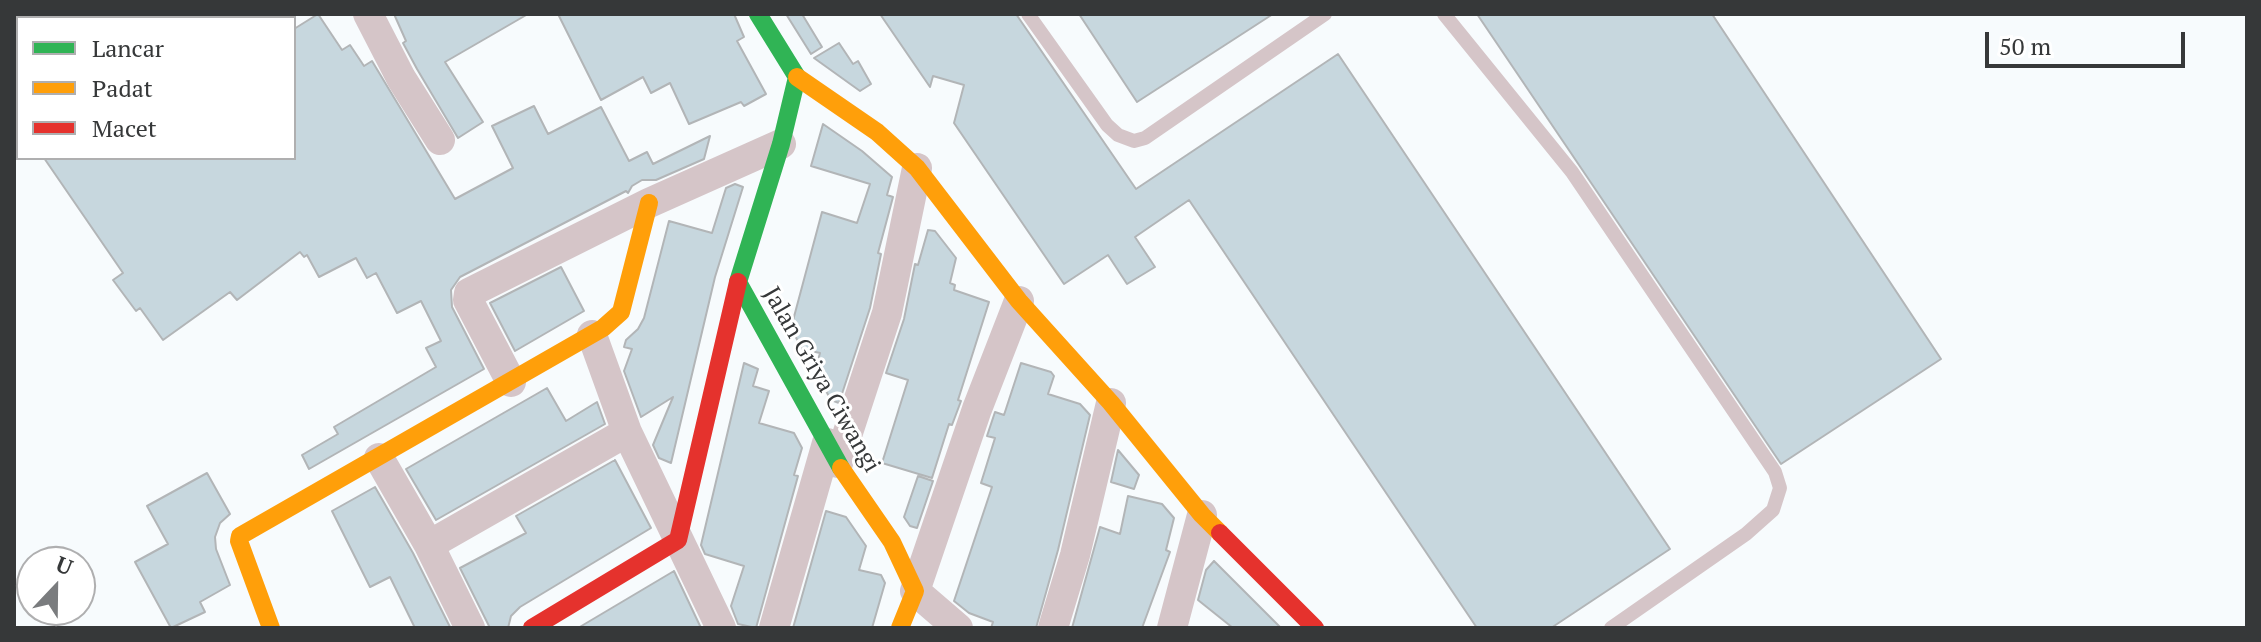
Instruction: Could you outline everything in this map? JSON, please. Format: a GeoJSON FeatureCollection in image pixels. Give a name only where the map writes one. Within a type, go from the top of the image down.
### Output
{"type":"FeatureCollection","features":[{"type":"Feature","properties":{"kind":"street"},"geometry":{"type":"LineString","coordinates":[[368,14],[401,78],[440,140]]}},
{"type":"Feature","properties":{"kind":"street"},"geometry":{"type":"LineString","coordinates":[[758,14],[797,77],[877,132],[917,168],[1019,301],[1111,403],[1202,515],[1315,628]]}},
{"type":"Feature","properties":{"kind":"street","name":"Jalan Griya Ciwangi"},"geometry":{"type":"LineString","coordinates":[[797,77],[781,144],[738,282],[833,453],[892,542],[915,591]]}},
{"type":"Feature","properties":{"kind":"street"},"geometry":{"type":"LineString","coordinates":[[511,382],[468,300],[469,293],[649,203],[781,144]]}},
{"type":"Feature","properties":{"kind":"street"},"geometry":{"type":"LineString","coordinates":[[774,628],[833,453],[887,313],[917,168]]}},
{"type":"Feature","properties":{"kind":"street"},"geometry":{"type":"LineString","coordinates":[[271,628],[239,538],[592,335],[621,312],[649,203]]}},
{"type":"Feature","properties":{"kind":"street"},"geometry":{"type":"LineString","coordinates":[[532,628],[678,540],[738,282]]}},
{"type":"Feature","properties":{"kind":"street"},"geometry":{"type":"LineString","coordinates":[[900,628],[977,409],[1019,301]]}},
{"type":"Feature","properties":{"kind":"street"},"geometry":{"type":"LineString","coordinates":[[592,335],[627,432],[721,628]]}},
{"type":"Feature","properties":{"kind":"street"},"geometry":{"type":"LineString","coordinates":[[1053,628],[1075,555],[1111,403]]}},
{"type":"Feature","properties":{"kind":"street"},"geometry":{"type":"LineString","coordinates":[[429,545],[627,432]]}},
{"type":"Feature","properties":{"kind":"street"},"geometry":{"type":"LineString","coordinates":[[379,458],[429,545],[470,628]]}},
{"type":"Feature","properties":{"kind":"street"},"geometry":{"type":"LineString","coordinates":[[1172,628],[1202,515]]}},
{"type":"Feature","properties":{"kind":"street"},"geometry":{"type":"LineString","coordinates":[[915,591],[958,628]]}},
{"type":"Feature","properties":{"kind":"lane"},"geometry":{"type":"LineString","coordinates":[[1028,14],[1107,125],[1118,135],[1134,141],[1145,138],[1325,14]]}},
{"type":"Feature","properties":{"kind":"lane"},"geometry":{"type":"LineString","coordinates":[[1444,14],[1572,172],[1775,472],[1780,488],[1773,510],[1746,534],[1611,628]]}},
{"type":"Feature","properties":{"kind":"building"},"geometry":{"type":"Polygon","coordinates":[[[318,14],[342,50],[350,45],[364,66],[372,61],[455,199],[513,168],[492,126],[534,106],[548,134],[601,107],[629,161],[647,152],[653,164],[710,136],[704,159],[656,180],[642,180],[632,186],[628,193],[626,191],[460,277],[451,290],[452,307],[484,369],[309,469],[302,455],[338,434],[334,427],[436,367],[426,348],[441,341],[421,301],[397,313],[376,273],[367,278],[356,258],[319,277],[307,255],[304,257],[300,252],[237,300],[230,292],[163,340],[140,308],[136,311],[113,280],[123,273],[45,160],[296,160],[296,28],[318,14]]]}},
{"type":"Feature","properties":{"kind":"building"},"geometry":{"type":"Polygon","coordinates":[[[394,14],[528,14],[445,62],[483,122],[458,138],[403,43],[406,41],[394,14]]]}},
{"type":"Feature","properties":{"kind":"building"},"geometry":{"type":"Polygon","coordinates":[[[558,14],[734,14],[744,37],[737,41],[766,94],[744,106],[741,102],[689,124],[670,83],[651,93],[643,77],[601,100],[558,14]]]}},
{"type":"Feature","properties":{"kind":"building"},"geometry":{"type":"Polygon","coordinates":[[[786,14],[802,14],[822,47],[811,54],[786,14]]]}},
{"type":"Feature","properties":{"kind":"building"},"geometry":{"type":"Polygon","coordinates":[[[880,14],[1016,14],[1136,189],[1338,54],[1670,549],[1551,628],[1477,628],[1189,200],[1135,237],[1155,267],[1127,284],[1108,255],[1064,284],[954,123],[964,85],[933,76],[930,87],[880,14]]]}},
{"type":"Feature","properties":{"kind":"building"},"geometry":{"type":"Polygon","coordinates":[[[1079,14],[1273,14],[1137,102],[1079,14]]]}},
{"type":"Feature","properties":{"kind":"building"},"geometry":{"type":"Polygon","coordinates":[[[1477,14],[1712,14],[1941,359],[1781,464],[1477,14]]]}},
{"type":"Feature","properties":{"kind":"building"},"geometry":{"type":"Polygon","coordinates":[[[839,43],[853,64],[858,61],[871,84],[860,91],[814,58],[839,43]]]}},
{"type":"Feature","properties":{"kind":"building"},"geometry":{"type":"Polygon","coordinates":[[[823,124],[892,177],[887,195],[893,197],[878,253],[881,254],[870,308],[839,403],[831,400],[815,371],[820,353],[802,349],[791,328],[822,212],[857,223],[870,184],[811,166],[823,124]]]}},
{"type":"Feature","properties":{"kind":"building"},"geometry":{"type":"Polygon","coordinates":[[[735,184],[743,187],[715,277],[671,463],[659,458],[653,445],[673,397],[641,417],[624,371],[632,349],[624,347],[644,318],[669,221],[712,233],[726,188],[735,184]]]}},
{"type":"Feature","properties":{"kind":"building"},"geometry":{"type":"Polygon","coordinates":[[[928,230],[935,231],[956,258],[950,283],[955,285],[954,290],[989,302],[958,400],[961,401],[952,425],[949,424],[932,478],[882,463],[908,380],[886,373],[904,319],[915,264],[918,265],[928,230]]]}},
{"type":"Feature","properties":{"kind":"building"},"geometry":{"type":"Polygon","coordinates":[[[561,267],[584,311],[515,351],[490,303],[561,267]]]}},
{"type":"Feature","properties":{"kind":"building"},"geometry":{"type":"Polygon","coordinates":[[[744,363],[758,369],[753,386],[769,391],[759,423],[794,433],[802,448],[794,475],[798,476],[756,628],[738,624],[731,606],[744,566],[705,554],[701,545],[744,363]]]}},
{"type":"Feature","properties":{"kind":"building"},"geometry":{"type":"Polygon","coordinates":[[[1021,363],[1051,372],[1054,376],[1048,394],[1080,404],[1090,415],[1036,628],[991,628],[993,622],[969,613],[954,601],[992,487],[981,483],[995,438],[987,436],[995,412],[1004,415],[1021,363]]]}},
{"type":"Feature","properties":{"kind":"building"},"geometry":{"type":"Polygon","coordinates":[[[547,388],[566,421],[597,402],[605,424],[436,520],[406,469],[547,388]]]}},
{"type":"Feature","properties":{"kind":"building"},"geometry":{"type":"Polygon","coordinates":[[[1118,450],[1139,475],[1134,489],[1111,482],[1118,450]]]}},
{"type":"Feature","properties":{"kind":"building"},"geometry":{"type":"Polygon","coordinates":[[[615,460],[651,528],[520,607],[511,616],[508,628],[490,628],[460,568],[526,533],[516,516],[615,460]]]}},
{"type":"Feature","properties":{"kind":"building"},"geometry":{"type":"Polygon","coordinates":[[[207,473],[230,514],[220,523],[215,537],[216,549],[230,585],[200,602],[205,612],[171,628],[135,562],[168,544],[147,506],[207,473]]]}},
{"type":"Feature","properties":{"kind":"building"},"geometry":{"type":"Polygon","coordinates":[[[918,476],[933,481],[917,528],[910,526],[904,517],[918,476]]]}},
{"type":"Feature","properties":{"kind":"building"},"geometry":{"type":"Polygon","coordinates":[[[375,487],[450,627],[415,628],[390,577],[370,587],[332,511],[375,487]]]}},
{"type":"Feature","properties":{"kind":"building"},"geometry":{"type":"Polygon","coordinates":[[[1128,496],[1162,504],[1174,518],[1166,550],[1170,552],[1142,628],[1072,628],[1100,527],[1120,534],[1128,496]]]}},
{"type":"Feature","properties":{"kind":"building"},"geometry":{"type":"Polygon","coordinates":[[[826,511],[846,517],[866,546],[859,570],[881,575],[885,583],[872,628],[793,628],[826,511]]]}},
{"type":"Feature","properties":{"kind":"building"},"geometry":{"type":"Polygon","coordinates":[[[1214,561],[1281,628],[1233,628],[1198,600],[1206,570],[1214,561]]]}},
{"type":"Feature","properties":{"kind":"building"},"geometry":{"type":"Polygon","coordinates":[[[674,571],[701,628],[578,628],[674,571]]]}},
{"type":"Feature","properties":{"kind":"traffic: fast"},"geometry":{"type":"LineString","coordinates":[[758,14],[797,77],[781,144],[738,282],[841,468]]}},
{"type":"Feature","properties":{"kind":"traffic: slow"},"geometry":{"type":"LineString","coordinates":[[797,77],[877,132],[917,168],[1019,301],[1111,403],[1220,533]]}},
{"type":"Feature","properties":{"kind":"traffic: slow"},"geometry":{"type":"LineString","coordinates":[[271,628],[239,541],[240,536],[603,328],[621,312],[649,203]]}},
{"type":"Feature","properties":{"kind":"traffic: slow"},"geometry":{"type":"LineString","coordinates":[[841,468],[892,542],[915,591],[900,628]]}},
{"type":"Feature","properties":{"kind":"traffic: jam"},"geometry":{"type":"LineString","coordinates":[[532,628],[678,540],[738,282]]}},
{"type":"Feature","properties":{"kind":"traffic: jam"},"geometry":{"type":"LineString","coordinates":[[1220,533],[1315,628]]}}]}
